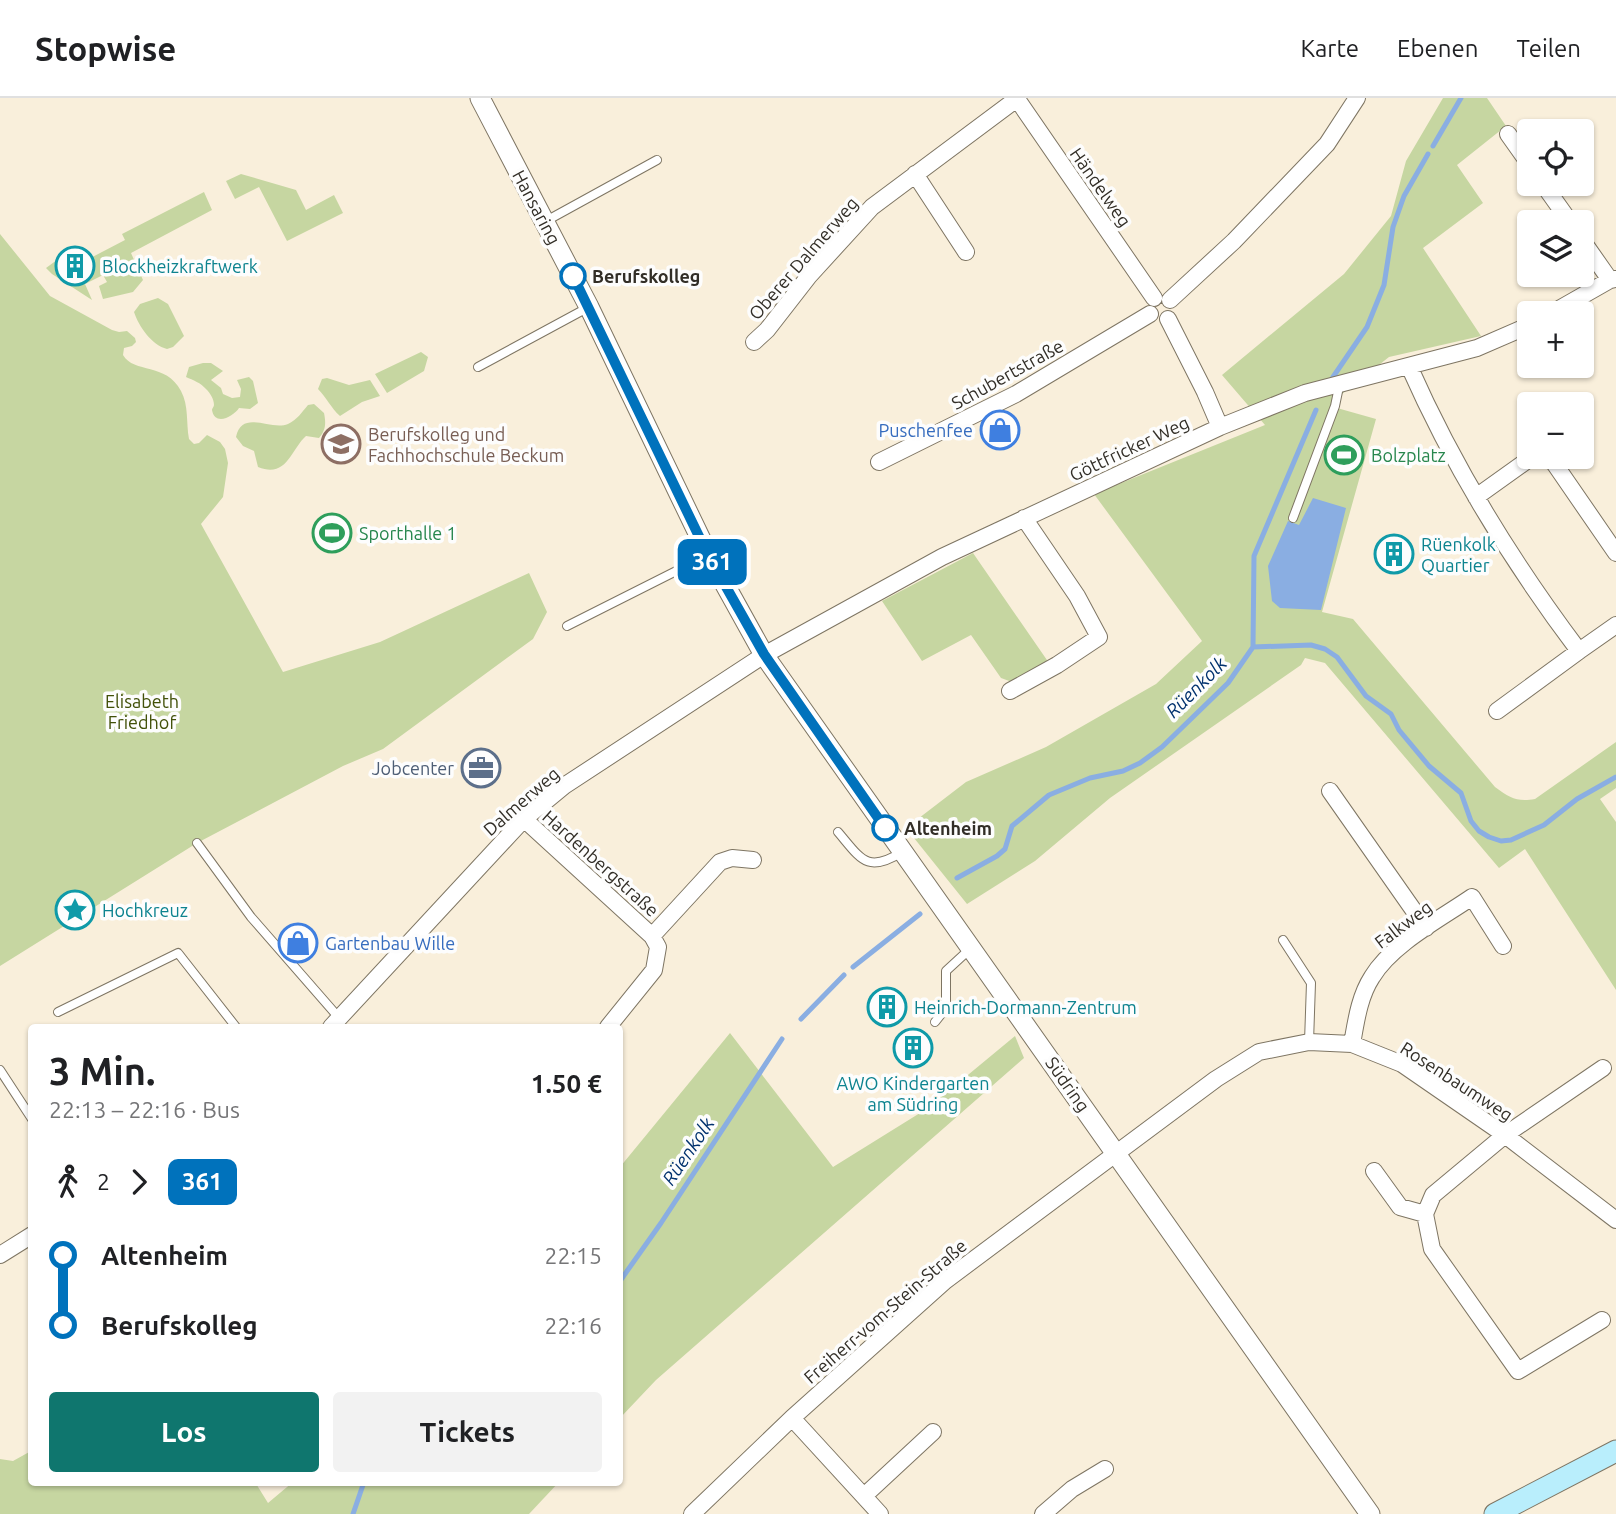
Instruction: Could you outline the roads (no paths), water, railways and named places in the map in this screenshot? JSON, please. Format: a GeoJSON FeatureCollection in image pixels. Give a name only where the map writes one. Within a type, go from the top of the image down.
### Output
{"type":"FeatureCollection","features":[{"type":"Feature","properties":{"kind":"main road"},"geometry":{"type":"LineString","coordinates":[[1495,1514],[1616,1451]]}},
{"type":"Feature","properties":{"kind":"street","name":"Hansaring"},"geometry":{"type":"LineString","coordinates":[[480,98],[589,307],[708,555],[764,654]]}},
{"type":"Feature","properties":{"kind":"street"},"geometry":{"type":"LineString","coordinates":[[1162,299],[1173,307],[1168,318],[1159,321],[1150,314],[1148,307],[1162,299],[1234,241],[1327,144],[1357,98]]}},
{"type":"Feature","properties":{"kind":"street","name":"Händelweg"},"geometry":{"type":"LineString","coordinates":[[1018,99],[1162,299]]}},
{"type":"Feature","properties":{"kind":"street","name":"Oberer Dalmerweg"},"geometry":{"type":"LineString","coordinates":[[754,342],[872,207],[1018,99]]}},
{"type":"Feature","properties":{"kind":"street"},"geometry":{"type":"LineString","coordinates":[[1508,134],[1517,147]]}},
{"type":"Feature","properties":{"kind":"street"},"geometry":{"type":"LineString","coordinates":[[915,174],[966,252]]}},
{"type":"Feature","properties":{"kind":"street"},"geometry":{"type":"LineString","coordinates":[[1574,301],[1613,279],[1594,255]]}},
{"type":"Feature","properties":{"kind":"street","name":"Schubertstraße"},"geometry":{"type":"LineString","coordinates":[[879,462],[1016,394],[1150,314]]}},
{"type":"Feature","properties":{"kind":"street"},"geometry":{"type":"LineString","coordinates":[[1168,318],[1220,427]]}},
{"type":"Feature","properties":{"kind":"street","name":"Göttfricker Weg"},"geometry":{"type":"LineString","coordinates":[[764,654],[942,557],[1220,427],[1305,393],[1477,348],[1517,331]]}},
{"type":"Feature","properties":{"kind":"street"},"geometry":{"type":"LineString","coordinates":[[1409,366],[1446,445],[1502,541],[1578,651]]}},
{"type":"Feature","properties":{"kind":"street"},"geometry":{"type":"LineString","coordinates":[[1476,497],[1517,468]]}},
{"type":"Feature","properties":{"kind":"street"},"geometry":{"type":"LineString","coordinates":[[1557,469],[1616,553]]}},
{"type":"Feature","properties":{"kind":"street"},"geometry":{"type":"LineString","coordinates":[[1010,691],[1057,666],[1099,637],[1077,596],[1024,518]]}},
{"type":"Feature","properties":{"kind":"street"},"geometry":{"type":"LineString","coordinates":[[1497,711],[1616,625]]}},
{"type":"Feature","properties":{"kind":"street","name":"Dalmerweg"},"geometry":{"type":"LineString","coordinates":[[335,1023],[524,819],[564,786],[764,654]]}},
{"type":"Feature","properties":{"kind":"street","name":"Südring"},"geometry":{"type":"LineString","coordinates":[[764,654],[1370,1514]]}},
{"type":"Feature","properties":{"kind":"street"},"geometry":{"type":"LineString","coordinates":[[1330,791],[1426,928]]}},
{"type":"Feature","properties":{"kind":"street","name":"Hardenbergstraße"},"geometry":{"type":"LineString","coordinates":[[524,819],[655,941]]}},
{"type":"Feature","properties":{"kind":"street","name":"Hardenbergstraße"},"geometry":{"type":"LineString","coordinates":[[610,1024],[654,970],[655,941],[720,862],[732,858],[753,860]]}},
{"type":"Feature","properties":{"kind":"street","name":"Falkweg"},"geometry":{"type":"LineString","coordinates":[[1352,1044],[1359,1007],[1372,976],[1396,949],[1472,897],[1503,946]]}},
{"type":"Feature","properties":{"kind":"street","name":"Rosenbaumweg"},"geometry":{"type":"LineString","coordinates":[[1116,1152],[1216,1079],[1259,1052],[1309,1041],[1352,1044],[1402,1064],[1505,1135],[1616,1220]]}},
{"type":"Feature","properties":{"kind":"street"},"geometry":{"type":"LineString","coordinates":[[1602,1320],[1518,1371],[1432,1249],[1425,1214],[1433,1195],[1505,1135],[1603,1068]]}},
{"type":"Feature","properties":{"kind":"street","name":"Freiherr-vom-Stein-Straße"},"geometry":{"type":"LineString","coordinates":[[692,1514],[792,1418],[944,1281],[1116,1152]]}},
{"type":"Feature","properties":{"kind":"street"},"geometry":{"type":"LineString","coordinates":[[1374,1171],[1400,1207],[1425,1214]]}},
{"type":"Feature","properties":{"kind":"street"},"geometry":{"type":"LineString","coordinates":[[0,1255],[28,1238]]}},
{"type":"Feature","properties":{"kind":"street"},"geometry":{"type":"LineString","coordinates":[[792,1418],[880,1514]]}},
{"type":"Feature","properties":{"kind":"street"},"geometry":{"type":"LineString","coordinates":[[864,1496],[933,1432]]}},
{"type":"Feature","properties":{"kind":"street"},"geometry":{"type":"LineString","coordinates":[[1043,1514],[1072,1489],[1105,1469]]}},
{"type":"Feature","properties":{"kind":"lane"},"geometry":{"type":"LineString","coordinates":[[545,222],[657,160]]}},
{"type":"Feature","properties":{"kind":"lane"},"geometry":{"type":"LineString","coordinates":[[478,367],[589,307]]}},
{"type":"Feature","properties":{"kind":"lane"},"geometry":{"type":"LineString","coordinates":[[1293,518],[1335,406],[1340,382]]}},
{"type":"Feature","properties":{"kind":"lane"},"geometry":{"type":"LineString","coordinates":[[567,626],[708,555]]}},
{"type":"Feature","properties":{"kind":"lane"},"geometry":{"type":"LineString","coordinates":[[838,832],[862,860],[875,865],[886,863],[902,852]]}},
{"type":"Feature","properties":{"kind":"lane","name":"Dalmerweg"},"geometry":{"type":"LineString","coordinates":[[197,843],[251,917],[335,1023]]}},
{"type":"Feature","properties":{"kind":"lane"},"geometry":{"type":"LineString","coordinates":[[1283,940],[1311,983],[1309,1041]]}},
{"type":"Feature","properties":{"kind":"lane"},"geometry":{"type":"LineString","coordinates":[[934,1022],[946,1008],[946,971],[971,948]]}},
{"type":"Feature","properties":{"kind":"lane"},"geometry":{"type":"LineString","coordinates":[[58,1012],[178,953],[234,1024]]}},
{"type":"Feature","properties":{"kind":"lane"},"geometry":{"type":"LineString","coordinates":[[0,1070],[28,1113]]}},
{"type":"Feature","properties":{"kind":"water"},"geometry":{"type":"Polygon","coordinates":[[[1313,498],[1346,508],[1321,610],[1280,608],[1272,601],[1268,566],[1288,521],[1299,525],[1313,498]]]}},
{"type":"Feature","properties":{"kind":"waterway","name":"Rüenkolk"},"geometry":{"type":"LineString","coordinates":[[1433,146],[1461,98]]}},
{"type":"Feature","properties":{"kind":"waterway","name":"Rüenkolk"},"geometry":{"type":"LineString","coordinates":[[1333,377],[1367,327],[1384,285],[1393,227],[1404,196],[1428,154]]}},
{"type":"Feature","properties":{"kind":"waterway","name":"Rüenkolk"},"geometry":{"type":"LineString","coordinates":[[957,878],[1005,849],[1012,826],[1049,795],[1090,778],[1123,771],[1140,763],[1162,747],[1228,683],[1253,647],[1254,556],[1316,410]]}},
{"type":"Feature","properties":{"kind":"waterway"},"geometry":{"type":"LineString","coordinates":[[1253,647],[1311,645],[1325,649],[1337,657],[1366,696],[1391,714],[1399,730],[1429,766],[1461,793],[1471,821],[1479,831],[1489,837],[1501,841],[1511,840],[1544,825],[1577,799],[1616,777]]}},
{"type":"Feature","properties":{"kind":"waterway","name":"Rüenkolk"},"geometry":{"type":"LineString","coordinates":[[853,967],[920,914]]}},
{"type":"Feature","properties":{"kind":"waterway","name":"Rüenkolk"},"geometry":{"type":"LineString","coordinates":[[801,1019],[844,975]]}},
{"type":"Feature","properties":{"kind":"waterway","name":"Rüenkolk"},"geometry":{"type":"LineString","coordinates":[[623,1277],[782,1039]]}},
{"type":"Feature","properties":{"kind":"waterway","name":"Rüenkolk"},"geometry":{"type":"LineString","coordinates":[[353,1514],[363,1486]]}},
{"type":"Feature","properties":{"kind":"place","name":"Blockheizkraftwerk"},"geometry":{"type":"Point","coordinates":[75,266]}},
{"type":"Feature","properties":{"kind":"place","name":"Berufskolleg"},"geometry":{"type":"Point","coordinates":[573,276]}},
{"type":"Feature","properties":{"kind":"place","name":"Puschenfee"},"geometry":{"type":"Point","coordinates":[1000,430]}},
{"type":"Feature","properties":{"kind":"place","name":"Berufskolleg und Fachhochschule Beckum"},"geometry":{"type":"Point","coordinates":[341,444]}},
{"type":"Feature","properties":{"kind":"place","name":"Bolzplatz"},"geometry":{"type":"Point","coordinates":[1344,455]}},
{"type":"Feature","properties":{"kind":"place","name":"Sporthalle 1"},"geometry":{"type":"Point","coordinates":[332,533]}},
{"type":"Feature","properties":{"kind":"place","name":"Rüenkolk Quartier"},"geometry":{"type":"Point","coordinates":[1394,554]}},
{"type":"Feature","properties":{"kind":"place","name":"Jobcenter"},"geometry":{"type":"Point","coordinates":[481,768]}},
{"type":"Feature","properties":{"kind":"place","name":"Altenheim"},"geometry":{"type":"Point","coordinates":[885,828]}},
{"type":"Feature","properties":{"kind":"place","name":"Hochkreuz"},"geometry":{"type":"Point","coordinates":[75,910]}},
{"type":"Feature","properties":{"kind":"place","name":"Gartenbau Wille"},"geometry":{"type":"Point","coordinates":[298,943]}},
{"type":"Feature","properties":{"kind":"place","name":"Heinrich-Dormann-Zentrum"},"geometry":{"type":"Point","coordinates":[887,1007]}},
{"type":"Feature","properties":{"kind":"place","name":"AWO Kindergarten am Südring"},"geometry":{"type":"Point","coordinates":[913,1048]}},
{"type":"Feature","properties":{"kind":"park label","name":"Elisabeth Friedhof"},"geometry":{"type":"Point","coordinates":[142,711]}}]}
